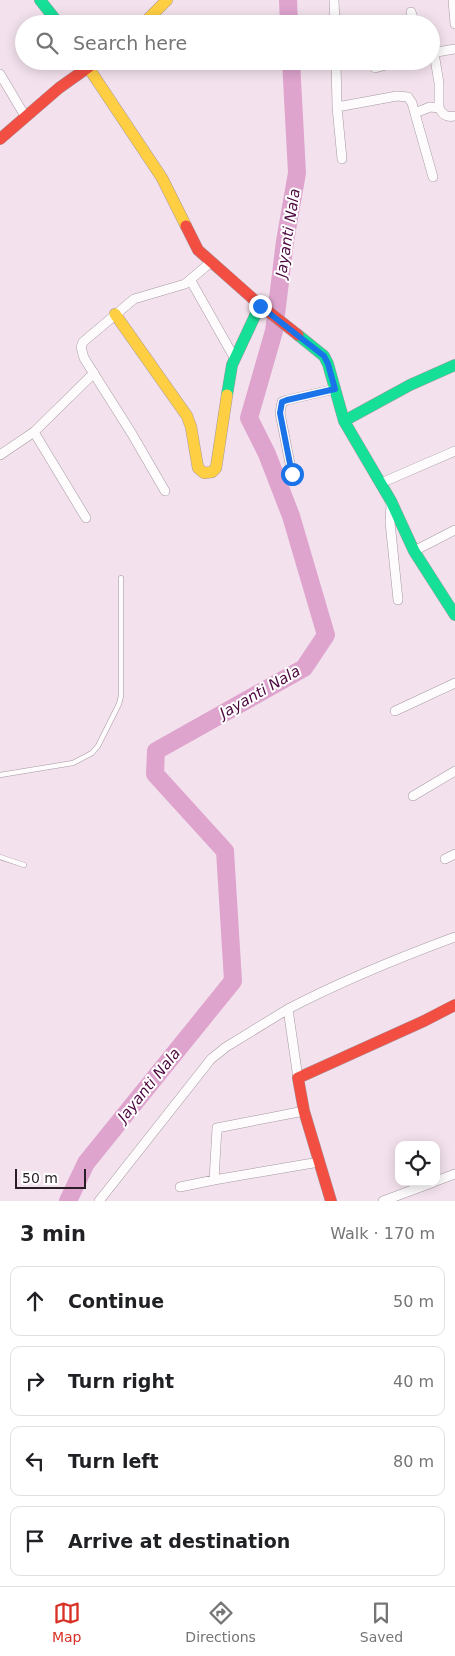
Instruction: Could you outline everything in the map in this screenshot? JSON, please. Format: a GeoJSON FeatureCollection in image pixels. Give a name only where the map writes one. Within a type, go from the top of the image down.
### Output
{"type":"FeatureCollection","features":[{"type":"Feature","properties":{"kind":"street"},"geometry":{"type":"LineString","coordinates":[[40,0],[52,15]]}},
{"type":"Feature","properties":{"kind":"street"},"geometry":{"type":"LineString","coordinates":[[152,15],[167,0]]}},
{"type":"Feature","properties":{"kind":"street"},"geometry":{"type":"LineString","coordinates":[[334,0],[335,15]]}},
{"type":"Feature","properties":{"kind":"street"},"geometry":{"type":"LineString","coordinates":[[453,0],[455,24]]}},
{"type":"Feature","properties":{"kind":"street"},"geometry":{"type":"LineString","coordinates":[[440,52],[455,49]]}},
{"type":"Feature","properties":{"kind":"street"},"geometry":{"type":"LineString","coordinates":[[0,139],[25,116],[82,70]]}},
{"type":"Feature","properties":{"kind":"street"},"geometry":{"type":"LineString","coordinates":[[94,70],[162,178],[198,250],[260,306],[324,356],[344,421],[392,501],[414,551],[454,610]]}},
{"type":"Feature","properties":{"kind":"street"},"geometry":{"type":"LineString","coordinates":[[336,70],[337,107],[342,159]]}},
{"type":"Feature","properties":{"kind":"street"},"geometry":{"type":"LineString","coordinates":[[437,70],[439,82],[439,108],[442,114],[455,116]]}},
{"type":"Feature","properties":{"kind":"street"},"geometry":{"type":"LineString","coordinates":[[0,74],[25,116]]}},
{"type":"Feature","properties":{"kind":"street"},"geometry":{"type":"LineString","coordinates":[[337,107],[397,96],[403,96],[410,100],[433,177]]}},
{"type":"Feature","properties":{"kind":"street"},"geometry":{"type":"LineString","coordinates":[[415,113],[430,107],[439,108]]}},
{"type":"Feature","properties":{"kind":"street"},"geometry":{"type":"LineString","coordinates":[[165,491],[84,358],[81,347],[83,342],[134,299],[178,287],[190,281],[211,262]]}},
{"type":"Feature","properties":{"kind":"street"},"geometry":{"type":"LineString","coordinates":[[190,281],[235,359]]}},
{"type":"Feature","properties":{"kind":"street"},"geometry":{"type":"LineString","coordinates":[[115,314],[187,416],[192,427],[198,468],[206,474],[216,468],[235,359],[260,306]]}},
{"type":"Feature","properties":{"kind":"street"},"geometry":{"type":"LineString","coordinates":[[344,421],[410,385],[455,365]]}},
{"type":"Feature","properties":{"kind":"street"},"geometry":{"type":"LineString","coordinates":[[0,455],[34,432],[94,373]]}},
{"type":"Feature","properties":{"kind":"street"},"geometry":{"type":"LineString","coordinates":[[292,474],[280,413],[282,402],[335,389]]}},
{"type":"Feature","properties":{"kind":"street"},"geometry":{"type":"LineString","coordinates":[[34,432],[86,518]]}},
{"type":"Feature","properties":{"kind":"street"},"geometry":{"type":"LineString","coordinates":[[381,483],[455,451]]}},
{"type":"Feature","properties":{"kind":"street"},"geometry":{"type":"LineString","coordinates":[[392,501],[390,522],[398,600]]}},
{"type":"Feature","properties":{"kind":"street"},"geometry":{"type":"LineString","coordinates":[[414,551],[455,530]]}},
{"type":"Feature","properties":{"kind":"street"},"geometry":{"type":"LineString","coordinates":[[395,712],[455,683]]}},
{"type":"Feature","properties":{"kind":"street"},"geometry":{"type":"LineString","coordinates":[[413,796],[455,771]]}},
{"type":"Feature","properties":{"kind":"street"},"geometry":{"type":"LineString","coordinates":[[445,859],[455,854]]}},
{"type":"Feature","properties":{"kind":"street"},"geometry":{"type":"LineString","coordinates":[[99,1201],[211,1059],[226,1047],[288,1009],[322,992],[383,965],[455,937]]}},
{"type":"Feature","properties":{"kind":"street"},"geometry":{"type":"LineString","coordinates":[[298,1078],[455,1005]]}},
{"type":"Feature","properties":{"kind":"street"},"geometry":{"type":"LineString","coordinates":[[288,1009],[304,1111],[331,1201]]}},
{"type":"Feature","properties":{"kind":"street"},"geometry":{"type":"LineString","coordinates":[[214,1180],[216,1128],[304,1111]]}},
{"type":"Feature","properties":{"kind":"street"},"geometry":{"type":"LineString","coordinates":[[180,1187],[319,1162]]}},
{"type":"Feature","properties":{"kind":"street"},"geometry":{"type":"LineString","coordinates":[[440,1180],[455,1174]]}},
{"type":"Feature","properties":{"kind":"street"},"geometry":{"type":"LineString","coordinates":[[383,1201],[424,1186]]}},
{"type":"Feature","properties":{"kind":"lane"},"geometry":{"type":"LineString","coordinates":[[0,775],[73,763],[82,760],[98,746],[119,704],[121,696],[121,578]]}},
{"type":"Feature","properties":{"kind":"lane"},"geometry":{"type":"LineString","coordinates":[[0,857],[24,865]]}},
{"type":"Feature","properties":{"kind":"waterway","name":"Jayanti Nala"},"geometry":{"type":"LineString","coordinates":[[288,0],[289,15]]}},
{"type":"Feature","properties":{"kind":"waterway","name":"Jayanti Nala"},"geometry":{"type":"LineString","coordinates":[[68,1201],[86,1163],[233,981],[225,851],[155,774],[156,751],[304,668],[326,635],[291,516],[267,454],[249,418],[274,331],[285,241],[297,173],[291,70]]}},
{"type":"Feature","properties":{"kind":"traffic: fast"},"geometry":{"type":"LineString","coordinates":[[40,0],[52,15]]}},
{"type":"Feature","properties":{"kind":"traffic: fast"},"geometry":{"type":"LineString","coordinates":[[227,395],[232,365],[260,305]]}},
{"type":"Feature","properties":{"kind":"traffic: fast"},"geometry":{"type":"LineString","coordinates":[[298,335],[324,356],[344,421],[391,501],[414,551],[455,615]]}},
{"type":"Feature","properties":{"kind":"traffic: fast"},"geometry":{"type":"LineString","coordinates":[[344,421],[410,385],[455,365]]}},
{"type":"Feature","properties":{"kind":"traffic: slow"},"geometry":{"type":"LineString","coordinates":[[152,15],[167,0]]}},
{"type":"Feature","properties":{"kind":"traffic: slow"},"geometry":{"type":"LineString","coordinates":[[90,70],[162,178],[186,226]]}},
{"type":"Feature","properties":{"kind":"traffic: slow"},"geometry":{"type":"LineString","coordinates":[[115,314],[187,416],[191,427],[198,468],[204,473],[212,472],[216,468],[227,395]]}},
{"type":"Feature","properties":{"kind":"traffic: jam"},"geometry":{"type":"LineString","coordinates":[[0,139],[59,88],[84,70]]}},
{"type":"Feature","properties":{"kind":"traffic: jam"},"geometry":{"type":"LineString","coordinates":[[186,226],[198,250],[260,305],[298,335]]}},
{"type":"Feature","properties":{"kind":"traffic: jam"},"geometry":{"type":"LineString","coordinates":[[331,1201],[304,1111],[298,1078],[455,1005]]}},
{"type":"Feature","properties":{"kind":"route"},"geometry":{"type":"LineString","coordinates":[[260,306],[324,356],[335,389],[282,402],[280,413],[292,474]]}}]}
